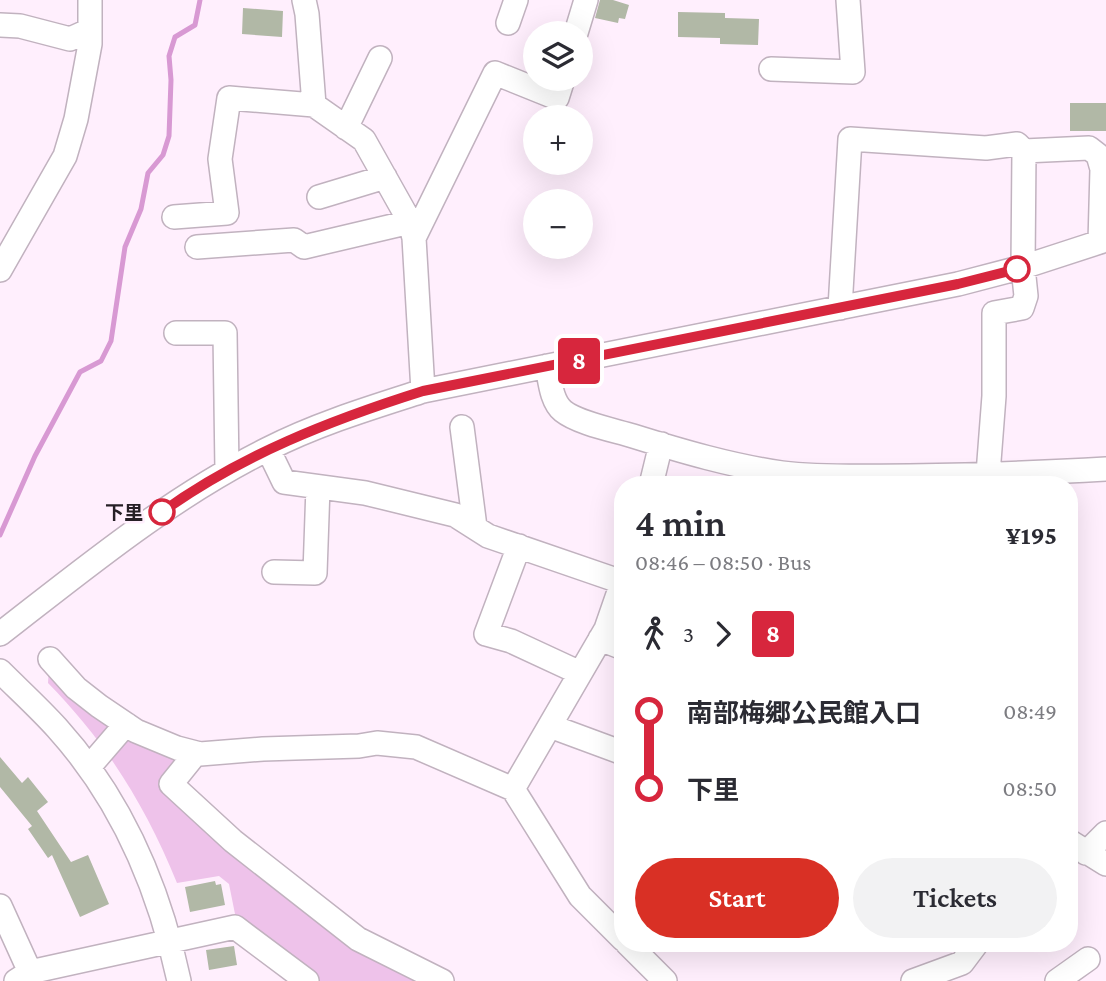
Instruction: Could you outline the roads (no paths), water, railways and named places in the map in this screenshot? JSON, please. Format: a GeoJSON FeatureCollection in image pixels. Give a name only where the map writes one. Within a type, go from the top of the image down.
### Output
{"type":"FeatureCollection","features":[{"type":"Feature","properties":{"kind":"street"},"geometry":{"type":"LineString","coordinates":[[0,271],[65,156],[76,120],[90,44],[90,0]]}},
{"type":"Feature","properties":{"kind":"street"},"geometry":{"type":"LineString","coordinates":[[304,0],[314,105]]}},
{"type":"Feature","properties":{"kind":"street"},"geometry":{"type":"LineString","coordinates":[[508,23],[516,0]]}},
{"type":"Feature","properties":{"kind":"street"},"geometry":{"type":"LineString","coordinates":[[580,21],[586,0]]}},
{"type":"Feature","properties":{"kind":"street"},"geometry":{"type":"LineString","coordinates":[[771,69],[853,72],[848,0]]}},
{"type":"Feature","properties":{"kind":"street"},"geometry":{"type":"LineString","coordinates":[[0,25],[20,26],[70,39],[90,30]]}},
{"type":"Feature","properties":{"kind":"street"},"geometry":{"type":"LineString","coordinates":[[346,128],[380,58]]}},
{"type":"Feature","properties":{"kind":"street"},"geometry":{"type":"LineString","coordinates":[[412,230],[495,73],[523,79]]}},
{"type":"Feature","properties":{"kind":"street"},"geometry":{"type":"LineString","coordinates":[[174,217],[227,213],[220,159],[229,98],[314,105],[364,140],[412,230],[423,391]]}},
{"type":"Feature","properties":{"kind":"street"},"geometry":{"type":"LineString","coordinates":[[0,634],[171,506],[268,449],[350,415],[423,391],[839,308],[958,284],[1023,267],[1103,241],[1102,169],[1098,155],[1089,148],[1024,150],[1017,144],[986,148],[850,139],[839,308]]}},
{"type":"Feature","properties":{"kind":"street"},"geometry":{"type":"LineString","coordinates":[[974,476],[994,396],[994,313],[1022,308],[1026,296],[1023,267],[1024,150]]}},
{"type":"Feature","properties":{"kind":"street"},"geometry":{"type":"LineString","coordinates":[[319,197],[385,177]]}},
{"type":"Feature","properties":{"kind":"street"},"geometry":{"type":"LineString","coordinates":[[197,247],[294,240],[304,247],[412,230]]}},
{"type":"Feature","properties":{"kind":"street"},"geometry":{"type":"LineString","coordinates":[[176,333],[225,333],[227,471]]}},
{"type":"Feature","properties":{"kind":"street"},"geometry":{"type":"LineString","coordinates":[[547,366],[552,392],[563,411],[576,418],[740,465],[813,476]]}},
{"type":"Feature","properties":{"kind":"street"},"geometry":{"type":"LineString","coordinates":[[462,427],[475,527]]}},
{"type":"Feature","properties":{"kind":"street"},"geometry":{"type":"LineString","coordinates":[[653,476],[661,444]]}},
{"type":"Feature","properties":{"kind":"street"},"geometry":{"type":"LineString","coordinates":[[268,449],[284,482],[365,493],[455,515],[488,536],[614,578]]}},
{"type":"Feature","properties":{"kind":"street"},"geometry":{"type":"LineString","coordinates":[[1003,476],[1106,469]]}},
{"type":"Feature","properties":{"kind":"street"},"geometry":{"type":"LineString","coordinates":[[274,572],[315,573],[318,487]]}},
{"type":"Feature","properties":{"kind":"street"},"geometry":{"type":"LineString","coordinates":[[519,546],[486,634],[511,641],[580,673]]}},
{"type":"Feature","properties":{"kind":"street"},"geometry":{"type":"LineString","coordinates":[[513,789],[606,629],[614,605]]}},
{"type":"Feature","properties":{"kind":"street"},"geometry":{"type":"LineString","coordinates":[[600,639],[614,644]]}},
{"type":"Feature","properties":{"kind":"street"},"geometry":{"type":"LineString","coordinates":[[50,659],[76,688],[125,724],[177,748],[196,753],[377,743],[416,747],[513,789],[580,896],[614,930]]}},
{"type":"Feature","properties":{"kind":"street"},"geometry":{"type":"LineString","coordinates":[[0,671],[50,720],[89,767],[137,848],[170,942],[179,981]]}},
{"type":"Feature","properties":{"kind":"street"},"geometry":{"type":"LineString","coordinates":[[89,767],[125,724]]}},
{"type":"Feature","properties":{"kind":"street"},"geometry":{"type":"LineString","coordinates":[[550,726],[614,751]]}},
{"type":"Feature","properties":{"kind":"street"},"geometry":{"type":"LineString","coordinates":[[196,753],[171,784],[233,842],[358,939],[442,981]]}},
{"type":"Feature","properties":{"kind":"street"},"geometry":{"type":"LineString","coordinates":[[1078,850],[1106,833]]}},
{"type":"Feature","properties":{"kind":"street"},"geometry":{"type":"LineString","coordinates":[[1078,851],[1106,864]]}},
{"type":"Feature","properties":{"kind":"street"},"geometry":{"type":"LineString","coordinates":[[0,906],[26,978],[235,928],[307,981]]}},
{"type":"Feature","properties":{"kind":"street"},"geometry":{"type":"LineString","coordinates":[[636,952],[665,981]]}},
{"type":"Feature","properties":{"kind":"street"},"geometry":{"type":"LineString","coordinates":[[914,981],[967,972],[974,952]]}},
{"type":"Feature","properties":{"kind":"street"},"geometry":{"type":"LineString","coordinates":[[1057,981],[1088,959]]}},
{"type":"Feature","properties":{"kind":"waterway"},"geometry":{"type":"LineString","coordinates":[[0,535],[35,456],[80,372],[101,361],[111,341],[125,247],[141,209],[148,173],[163,155],[169,136],[169,56],[175,37],[195,25],[200,0]]}},
{"type":"Feature","properties":{"kind":"place","name":"下里"},"geometry":{"type":"Point","coordinates":[162,512]}}]}
